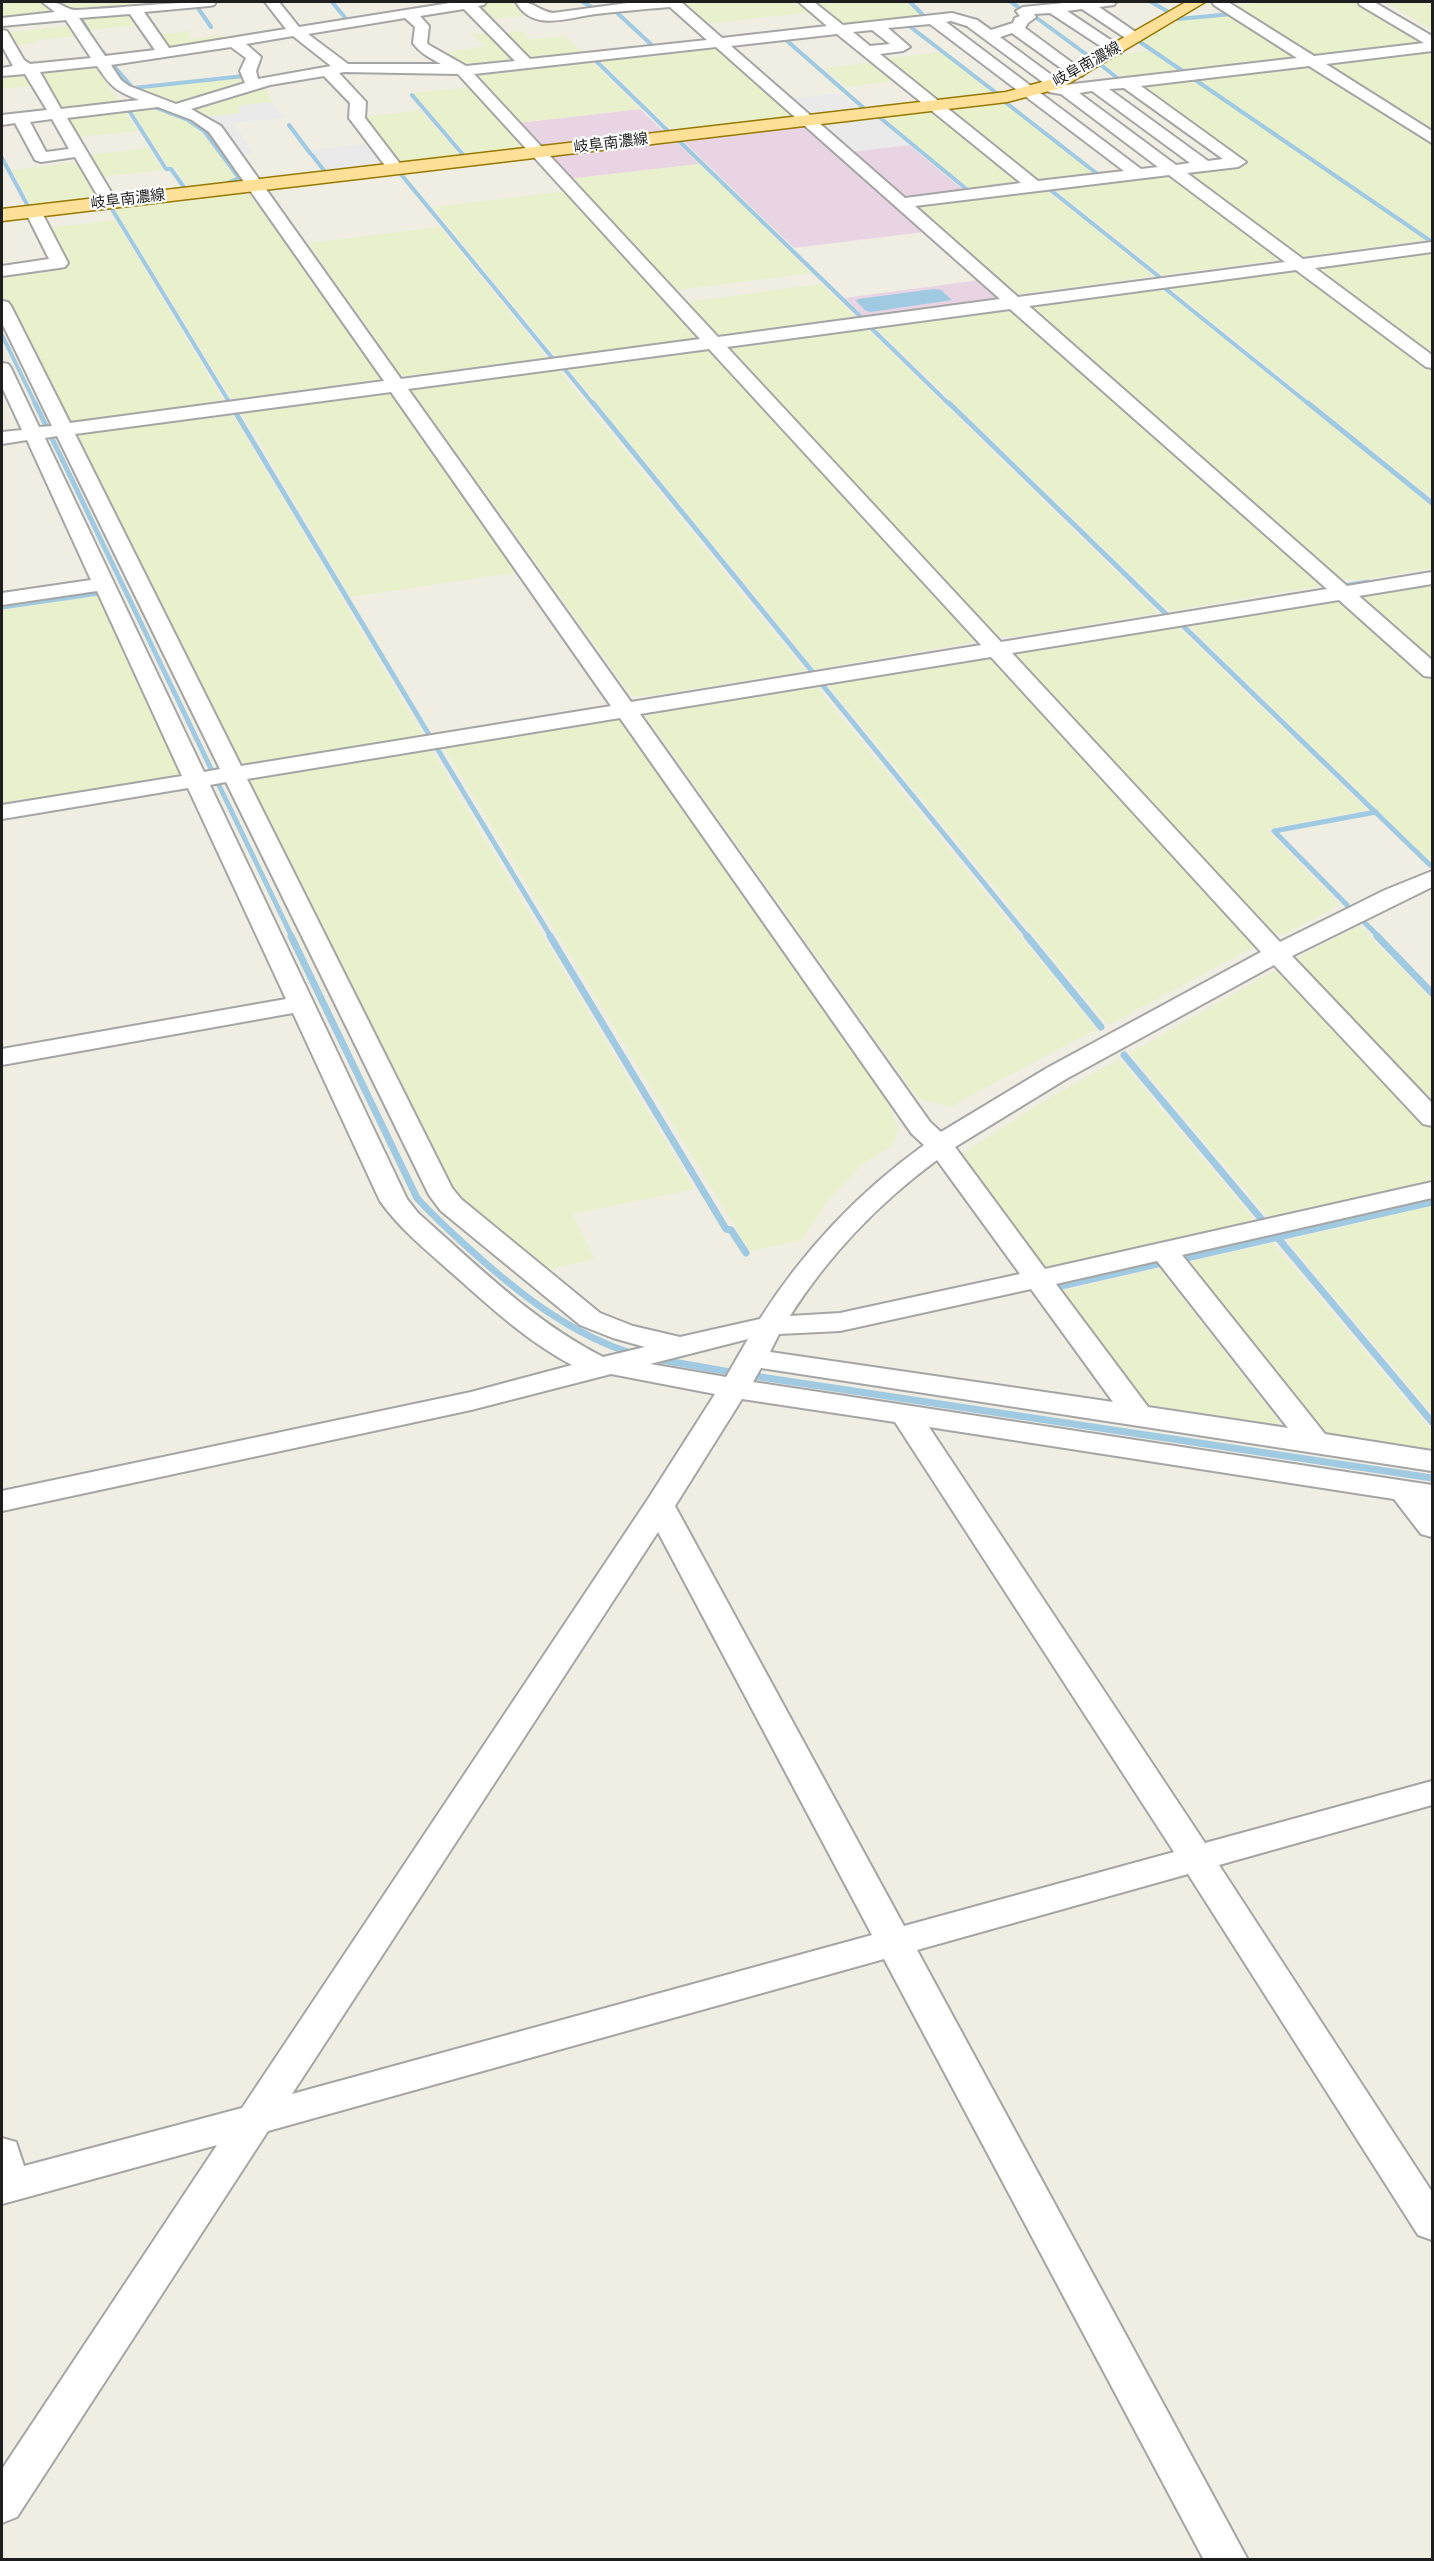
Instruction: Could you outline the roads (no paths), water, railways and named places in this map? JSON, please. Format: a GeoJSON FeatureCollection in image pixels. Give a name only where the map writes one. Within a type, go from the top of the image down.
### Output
{"type":"FeatureCollection","features":[{"type":"Feature","properties":{"kind":"main road","name":"岐阜南濃線"},"geometry":{"type":"LineString","coordinates":[[2,215],[994,99],[1048,89],[1135,38],[1149,24],[1197,2]]}},
{"type":"Feature","properties":{"kind":"street"},"geometry":{"type":"LineString","coordinates":[[50,2],[69,15],[116,83],[124,89],[198,117],[214,129],[256,185],[921,1128],[939,1144],[1138,1415]]}},
{"type":"Feature","properties":{"kind":"street"},"geometry":{"type":"LineString","coordinates":[[2,22],[209,2]]}},
{"type":"Feature","properties":{"kind":"street"},"geometry":{"type":"LineString","coordinates":[[272,2],[295,31],[344,68]]}},
{"type":"Feature","properties":{"kind":"street"},"geometry":{"type":"LineString","coordinates":[[2,72],[165,53],[473,2],[484,21],[526,64]]}},
{"type":"Feature","properties":{"kind":"street"},"geometry":{"type":"LineString","coordinates":[[524,2],[540,15]]}},
{"type":"Feature","properties":{"kind":"street"},"geometry":{"type":"LineString","coordinates":[[408,13],[436,24],[460,20],[484,21],[540,15],[562,17],[592,10],[674,2],[1432,671]]}},
{"type":"Feature","properties":{"kind":"street"},"geometry":{"type":"LineString","coordinates":[[806,2],[1035,187]]}},
{"type":"Feature","properties":{"kind":"street"},"geometry":{"type":"LineString","coordinates":[[989,36],[1021,25],[1020,21],[1029,16],[1023,11],[1109,2]]}},
{"type":"Feature","properties":{"kind":"street"},"geometry":{"type":"LineString","coordinates":[[1219,2],[1432,138]]}},
{"type":"Feature","properties":{"kind":"street"},"geometry":{"type":"LineString","coordinates":[[1365,2],[1432,42]]}},
{"type":"Feature","properties":{"kind":"street"},"geometry":{"type":"LineString","coordinates":[[1380,2],[1432,33]]}},
{"type":"Feature","properties":{"kind":"street"},"geometry":{"type":"LineString","coordinates":[[1083,3],[1135,38]]}},
{"type":"Feature","properties":{"kind":"street"},"geometry":{"type":"LineString","coordinates":[[1053,8],[1116,50]]}},
{"type":"Feature","properties":{"kind":"street"},"geometry":{"type":"LineString","coordinates":[[134,9],[165,53]]}},
{"type":"Feature","properties":{"kind":"street"},"geometry":{"type":"LineString","coordinates":[[931,15],[1172,170],[1432,363]]}},
{"type":"Feature","properties":{"kind":"street"},"geometry":{"type":"LineString","coordinates":[[175,109],[268,81],[344,68],[460,70],[842,30],[931,15],[952,17],[972,23],[989,36],[1138,174]]}},
{"type":"Feature","properties":{"kind":"street"},"geometry":{"type":"LineString","coordinates":[[436,24],[420,43],[424,48],[460,70],[1276,953],[1432,1118]]}},
{"type":"Feature","properties":{"kind":"street"},"geometry":{"type":"LineString","coordinates":[[868,51],[903,47],[876,26]]}},
{"type":"Feature","properties":{"kind":"street"},"geometry":{"type":"LineString","coordinates":[[1015,28],[1077,73]]}},
{"type":"Feature","properties":{"kind":"street"},"geometry":{"type":"LineString","coordinates":[[2,34],[18,63],[28,69],[57,114],[109,202]]}},
{"type":"Feature","properties":{"kind":"street"},"geometry":{"type":"LineString","coordinates":[[233,41],[254,57],[248,71],[253,86]]}},
{"type":"Feature","properties":{"kind":"street"},"geometry":{"type":"LineString","coordinates":[[1048,89],[1096,87],[1432,47]]}},
{"type":"Feature","properties":{"kind":"street"},"geometry":{"type":"LineString","coordinates":[[328,71],[358,102],[357,118],[396,169]]}},
{"type":"Feature","properties":{"kind":"street"},"geometry":{"type":"LineString","coordinates":[[900,203],[1238,162],[1127,83]]}},
{"type":"Feature","properties":{"kind":"street"},"geometry":{"type":"LineString","coordinates":[[1096,87],[1205,166]]}},
{"type":"Feature","properties":{"kind":"street"},"geometry":{"type":"LineString","coordinates":[[2,120],[158,103]]}},
{"type":"Feature","properties":{"kind":"street"},"geometry":{"type":"LineString","coordinates":[[20,118],[41,157],[80,152]]}},
{"type":"Feature","properties":{"kind":"street"},"geometry":{"type":"LineString","coordinates":[[2,271],[59,263],[33,211]]}},
{"type":"Feature","properties":{"kind":"street"},"geometry":{"type":"LineString","coordinates":[[2,438],[1432,247]]}},
{"type":"Feature","properties":{"kind":"street"},"geometry":{"type":"LineString","coordinates":[[2,306],[60,431],[439,1189],[451,1204],[590,1319],[667,1350]]}},
{"type":"Feature","properties":{"kind":"street"},"geometry":{"type":"LineString","coordinates":[[2,369],[198,780],[299,1004],[394,1201],[408,1219],[532,1328],[558,1346],[608,1365],[743,1373],[1138,1415],[1432,1461]]}},
{"type":"Feature","properties":{"kind":"street"},"geometry":{"type":"LineString","coordinates":[[2,812],[1432,578]]}},
{"type":"Feature","properties":{"kind":"street"},"geometry":{"type":"LineString","coordinates":[[2,599],[105,589]]}},
{"type":"Feature","properties":{"kind":"street"},"geometry":{"type":"LineString","coordinates":[[2,2504],[659,1506],[770,1326],[819,1259],[852,1221],[897,1177],[939,1144],[1072,1065],[1276,953],[1432,878]]}},
{"type":"Feature","properties":{"kind":"street"},"geometry":{"type":"LineString","coordinates":[[2,1057],[299,1004]]}},
{"type":"Feature","properties":{"kind":"street"},"geometry":{"type":"LineString","coordinates":[[2,1502],[471,1401],[770,1326],[840,1322],[1038,1280],[1432,1190]]}},
{"type":"Feature","properties":{"kind":"street"},"geometry":{"type":"LineString","coordinates":[[1164,1251],[1315,1442]]}},
{"type":"Feature","properties":{"kind":"street"},"geometry":{"type":"LineString","coordinates":[[743,1373],[905,1414],[1432,1495]]}},
{"type":"Feature","properties":{"kind":"street"},"geometry":{"type":"LineString","coordinates":[[905,1414],[1196,1857],[1432,2224]]}},
{"type":"Feature","properties":{"kind":"street"},"geometry":{"type":"LineString","coordinates":[[1402,1490],[1432,1527]]}},
{"type":"Feature","properties":{"kind":"street"},"geometry":{"type":"LineString","coordinates":[[659,1506],[1227,2559]]}},
{"type":"Feature","properties":{"kind":"street"},"geometry":{"type":"LineString","coordinates":[[4,2176],[254,2120],[1432,1793]]}},
{"type":"Feature","properties":{"kind":"water"},"geometry":{"type":"Polygon","coordinates":[[[941,290],[952,300],[871,312],[866,311],[856,301],[858,299],[941,290]]]}},
{"type":"Feature","properties":{"kind":"waterway"},"geometry":{"type":"LineString","coordinates":[[143,6],[186,2]]}},
{"type":"Feature","properties":{"kind":"waterway"},"geometry":{"type":"LineString","coordinates":[[332,2],[347,20]]}},
{"type":"Feature","properties":{"kind":"waterway"},"geometry":{"type":"LineString","coordinates":[[583,2],[593,8],[599,8]]}},
{"type":"Feature","properties":{"kind":"waterway"},"geometry":{"type":"LineString","coordinates":[[910,2],[925,17],[919,19]]}},
{"type":"Feature","properties":{"kind":"waterway"},"geometry":{"type":"LineString","coordinates":[[1011,2],[1021,9],[1027,8]]}},
{"type":"Feature","properties":{"kind":"waterway"},"geometry":{"type":"LineString","coordinates":[[1151,2],[1167,11]]}},
{"type":"Feature","properties":{"kind":"waterway"},"geometry":{"type":"LineString","coordinates":[[196,5],[211,27]]}},
{"type":"Feature","properties":{"kind":"waterway"},"geometry":{"type":"LineString","coordinates":[[613,9],[655,48]]}},
{"type":"Feature","properties":{"kind":"waterway"},"geometry":{"type":"LineString","coordinates":[[1178,19],[1232,14]]}},
{"type":"Feature","properties":{"kind":"waterway"},"geometry":{"type":"LineString","coordinates":[[1034,16],[1090,57]]}},
{"type":"Feature","properties":{"kind":"waterway"},"geometry":{"type":"LineString","coordinates":[[81,19],[88,30]]}},
{"type":"Feature","properties":{"kind":"waterway"},"geometry":{"type":"LineString","coordinates":[[908,25],[999,95]]}},
{"type":"Feature","properties":{"kind":"waterway"},"geometry":{"type":"LineString","coordinates":[[785,39],[866,110]]}},
{"type":"Feature","properties":{"kind":"waterway"},"geometry":{"type":"LineString","coordinates":[[1140,42],[1187,74]]}},
{"type":"Feature","properties":{"kind":"waterway"},"geometry":{"type":"LineString","coordinates":[[103,52],[108,58]]}},
{"type":"Feature","properties":{"kind":"waterway"},"geometry":{"type":"LineString","coordinates":[[594,59],[670,133]]}},
{"type":"Feature","properties":{"kind":"waterway"},"geometry":{"type":"LineString","coordinates":[[112,64],[133,88],[244,76]]}},
{"type":"Feature","properties":{"kind":"waterway"},"geometry":{"type":"LineString","coordinates":[[1101,65],[1121,81]]}},
{"type":"Feature","properties":{"kind":"waterway"},"geometry":{"type":"LineString","coordinates":[[1191,77],[1432,242]]}},
{"type":"Feature","properties":{"kind":"waterway"},"geometry":{"type":"LineString","coordinates":[[412,95],[465,157]]}},
{"type":"Feature","properties":{"kind":"waterway"},"geometry":{"type":"LineString","coordinates":[[1005,102],[1100,176],[1094,177]]}},
{"type":"Feature","properties":{"kind":"waterway"},"geometry":{"type":"LineString","coordinates":[[157,108],[188,120],[204,131],[239,178],[221,186]]}},
{"type":"Feature","properties":{"kind":"waterway"},"geometry":{"type":"LineString","coordinates":[[128,109],[166,169],[171,169],[186,190],[192,189]]}},
{"type":"Feature","properties":{"kind":"waterway"},"geometry":{"type":"LineString","coordinates":[[878,116],[970,192],[974,192]]}},
{"type":"Feature","properties":{"kind":"waterway"},"geometry":{"type":"LineString","coordinates":[[289,125],[310,153]]}},
{"type":"Feature","properties":{"kind":"waterway"},"geometry":{"type":"LineString","coordinates":[[677,139],[863,319]]}},
{"type":"Feature","properties":{"kind":"waterway"},"geometry":{"type":"LineString","coordinates":[[312,155],[326,173],[331,172]]}},
{"type":"Feature","properties":{"kind":"waterway"},"geometry":{"type":"LineString","coordinates":[[2,158],[29,208]]}},
{"type":"Feature","properties":{"kind":"waterway"},"geometry":{"type":"LineString","coordinates":[[400,173],[554,360]]}},
{"type":"Feature","properties":{"kind":"waterway"},"geometry":{"type":"LineString","coordinates":[[1048,188],[1162,279]]}},
{"type":"Feature","properties":{"kind":"waterway"},"geometry":{"type":"LineString","coordinates":[[110,206],[231,405]]}},
{"type":"Feature","properties":{"kind":"waterway"},"geometry":{"type":"LineString","coordinates":[[1162,286],[1310,405]]}},
{"type":"Feature","properties":{"kind":"waterway"},"geometry":{"type":"LineString","coordinates":[[868,325],[950,405]]}},
{"type":"Feature","properties":{"kind":"waterway"},"geometry":{"type":"LineString","coordinates":[[2,335],[36,405]]}},
{"type":"Feature","properties":{"kind":"waterway"},"geometry":{"type":"LineString","coordinates":[[562,366],[594,405]]}},
{"type":"Feature","properties":{"kind":"waterway"},"geometry":{"type":"LineString","coordinates":[[35,403],[292,937]]}},
{"type":"Feature","properties":{"kind":"waterway"},"geometry":{"type":"LineString","coordinates":[[593,403],[815,675]]}},
{"type":"Feature","properties":{"kind":"waterway"},"geometry":{"type":"LineString","coordinates":[[949,403],[1167,615]]}},
{"type":"Feature","properties":{"kind":"waterway"},"geometry":{"type":"LineString","coordinates":[[1308,403],[1432,503]]}},
{"type":"Feature","properties":{"kind":"waterway"},"geometry":{"type":"LineString","coordinates":[[234,410],[431,738]]}},
{"type":"Feature","properties":{"kind":"waterway"},"geometry":{"type":"LineString","coordinates":[[1344,586],[1368,582]]}},
{"type":"Feature","properties":{"kind":"waterway"},"geometry":{"type":"LineString","coordinates":[[2,607],[106,592]]}},
{"type":"Feature","properties":{"kind":"waterway"},"geometry":{"type":"LineString","coordinates":[[1180,623],[1375,812]]}},
{"type":"Feature","properties":{"kind":"waterway"},"geometry":{"type":"LineString","coordinates":[[820,682],[1028,937]]}},
{"type":"Feature","properties":{"kind":"waterway"},"geometry":{"type":"LineString","coordinates":[[435,745],[551,937]]}},
{"type":"Feature","properties":{"kind":"waterway"},"geometry":{"type":"LineString","coordinates":[[1347,905],[1274,831],[1375,812]]}},
{"type":"Feature","properties":{"kind":"waterway"},"geometry":{"type":"LineString","coordinates":[[1375,812],[1430,865]]}},
{"type":"Feature","properties":{"kind":"waterway"},"geometry":{"type":"LineString","coordinates":[[1365,923],[1379,937]]}},
{"type":"Feature","properties":{"kind":"waterway"},"geometry":{"type":"LineString","coordinates":[[291,936],[417,1198],[474,1253],[529,1299],[568,1325],[610,1346],[633,1354]]}},
{"type":"Feature","properties":{"kind":"waterway"},"geometry":{"type":"LineString","coordinates":[[550,936],[726,1229],[731,1230],[746,1253]]}},
{"type":"Feature","properties":{"kind":"waterway"},"geometry":{"type":"LineString","coordinates":[[1027,936],[1101,1027]]}},
{"type":"Feature","properties":{"kind":"waterway"},"geometry":{"type":"LineString","coordinates":[[1377,936],[1432,993]]}},
{"type":"Feature","properties":{"kind":"waterway"},"geometry":{"type":"LineString","coordinates":[[1124,1055],[1263,1221]]}},
{"type":"Feature","properties":{"kind":"waterway"},"geometry":{"type":"LineString","coordinates":[[1277,1237],[1432,1202]]}},
{"type":"Feature","properties":{"kind":"waterway"},"geometry":{"type":"LineString","coordinates":[[1182,1259],[1277,1237]]}},
{"type":"Feature","properties":{"kind":"waterway"},"geometry":{"type":"LineString","coordinates":[[1277,1237],[1432,1422]]}},
{"type":"Feature","properties":{"kind":"waterway"},"geometry":{"type":"LineString","coordinates":[[1057,1287],[1166,1262]]}},
{"type":"Feature","properties":{"kind":"waterway"},"geometry":{"type":"LineString","coordinates":[[656,1359],[736,1373]]}},
{"type":"Feature","properties":{"kind":"waterway"},"geometry":{"type":"LineString","coordinates":[[747,1375],[1432,1478]]}}]}
